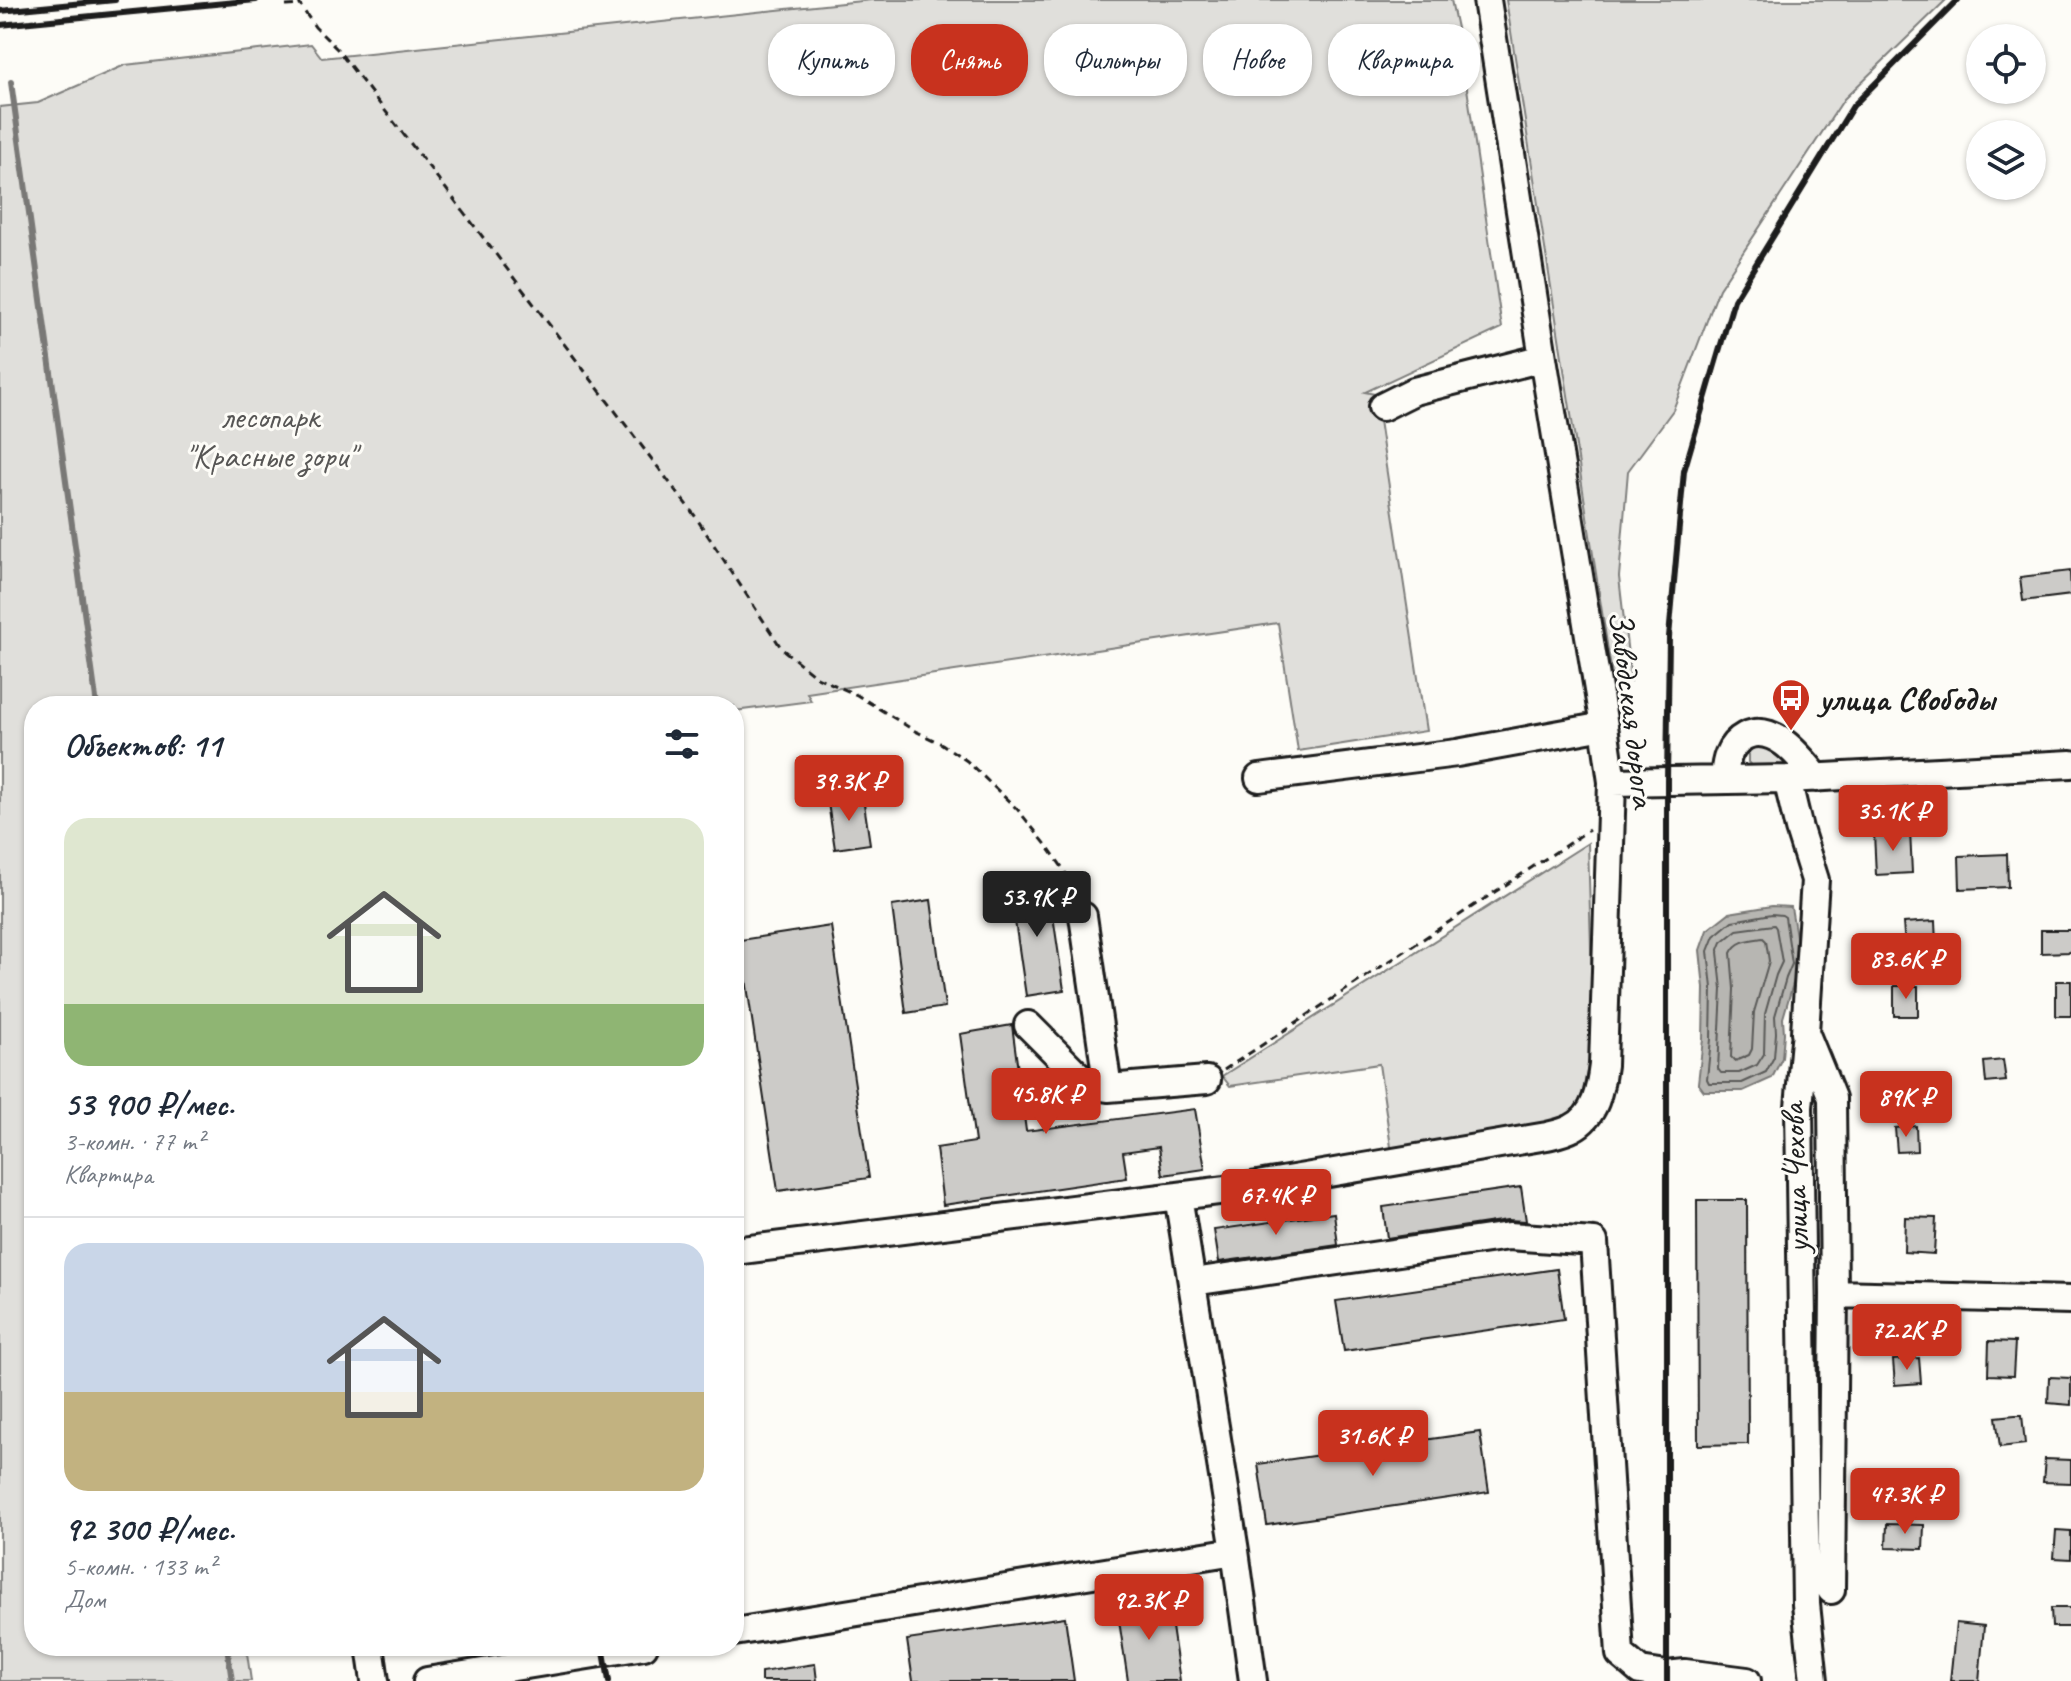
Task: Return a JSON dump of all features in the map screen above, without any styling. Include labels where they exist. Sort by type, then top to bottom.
[{"type":"street","name":"Заводская дорога","points":[[744,1250],[1234,1189],[1547,1136],[1575,1127],[1592,1111],[1601,1087],[1603,1065],[1612,782],[1487,0]]},
{"type":"street","points":[[1382,407],[1414,391],[1543,358]]},
{"type":"street","points":[[1259,778],[1457,753],[1604,726]]},
{"type":"street","points":[[1724,780],[1730,751],[1738,740],[1752,733],[1767,733],[1782,742],[1817,778]]},
{"type":"street","points":[[1612,782],[1817,778],[2071,764]]},
{"type":"street","name":"улица Чехова","points":[[1787,779],[1815,880],[1805,1032],[1832,1098],[1831,1590]]},
{"type":"street","points":[[1083,916],[1108,1088]]},
{"type":"street","points":[[1028,1025],[1088,1085],[1108,1088],[1207,1080]]},
{"type":"street","points":[[1805,1032],[1799,1107],[1806,1604],[1814,1681]]},
{"type":"street","points":[[1178,1196],[1253,1681]]},
{"type":"street","points":[[1193,1282],[1509,1236],[1594,1242],[1620,1654],[1640,1671],[1747,1681]]},
{"type":"street","points":[[1834,1294],[2071,1300]]},
{"type":"street","points":[[744,1630],[1235,1551]]},
{"type":"street","points":[[371,1656],[375,1681]]},
{"type":"street","points":[[427,1681],[582,1656]]},
{"type":"path","points":[[286,6],[300,3],[315,27],[337,49],[450,194],[695,516],[782,649],[817,677],[857,695],[967,761],[1018,810],[1048,847],[1074,888],[1083,916]]},
{"type":"path","points":[[1207,1080],[1612,815]]},
{"type":"green space","name":"лесопарк \"Красные зори\"","points":[[871,0],[1451,0],[1456,24],[1328,24],[1328,96],[1468,96],[1502,328],[1365,392],[1375,394],[1426,731],[1298,751],[1278,623],[807,693],[811,701],[744,710],[744,696],[24,696],[24,1656],[247,1656],[251,1681],[0,1681],[0,107],[38,103],[125,65],[311,44],[322,58]]},
{"type":"green space","points":[[1506,0],[1946,0],[1844,99],[1719,289],[1673,410],[1628,471],[1619,577],[1631,681],[1613,682]]},
{"type":"green space","points":[[1763,745],[1781,754],[1792,765],[1753,768],[1748,762],[1748,754],[1753,747]]},
{"type":"green space","points":[[1588,843],[1593,1019],[1583,1091],[1577,1106],[1564,1119],[1392,1154],[1379,1064],[1230,1086],[1222,1076]]},
{"type":"water","points":[[1772,906],[1791,907],[1801,965],[1783,1018],[1782,1058],[1772,1078],[1743,1091],[1704,1091],[1698,1083],[1704,988],[1700,950],[1707,930],[1729,913]]},
{"type":"building","points":[[2070,571],[2071,595],[2023,601],[2020,577]]},
{"type":"building","points":[[863,797],[870,844],[835,849],[828,803]]},
{"type":"building","points":[[1910,831],[1912,873],[1876,875],[1874,833]]},
{"type":"building","points":[[2007,854],[2008,887],[1960,889],[1959,856]]},
{"type":"building","points":[[1048,882],[1064,990],[1026,996],[1010,887]]},
{"type":"building","points":[[931,900],[945,1007],[906,1013],[892,906]]},
{"type":"building","points":[[1935,921],[1936,944],[1905,946],[1903,923]]},
{"type":"building","points":[[831,926],[869,1178],[778,1191],[744,966],[744,939]]},
{"type":"building","points":[[2041,930],[2071,930],[2071,952],[2041,953]]},
{"type":"building","points":[[2056,981],[2071,981],[2071,1016],[2056,1016]]},
{"type":"building","points":[[1894,986],[1918,986],[1918,1016],[1894,1016]]},
{"type":"building","points":[[1012,1025],[1026,1131],[1195,1109],[1205,1169],[1163,1175],[1159,1147],[1123,1152],[1127,1178],[943,1205],[936,1148],[975,1142],[960,1034]]},
{"type":"building","points":[[2003,1060],[2006,1081],[1986,1083],[1984,1062]]},
{"type":"building","points":[[1916,1126],[1917,1151],[1897,1152],[1895,1128]]},
{"type":"building","points":[[1521,1187],[1526,1221],[1507,1220],[1387,1238],[1383,1207]]},
{"type":"building","points":[[1697,1200],[1747,1200],[1748,1444],[1698,1445]]},
{"type":"building","points":[[1334,1213],[1338,1245],[1219,1262],[1214,1230]]},
{"type":"building","points":[[1905,1217],[1936,1218],[1934,1254],[1904,1252]]},
{"type":"building","points":[[1557,1269],[1564,1319],[1344,1351],[1336,1301]]},
{"type":"building","points":[[1989,1341],[2015,1342],[2013,1376],[1988,1375]]},
{"type":"building","points":[[1919,1358],[1921,1383],[1895,1385],[1893,1360]]},
{"type":"building","points":[[2049,1377],[2071,1378],[2071,1405],[2048,1403]]},
{"type":"building","points":[[2022,1415],[2025,1444],[2000,1447],[1996,1417]]},
{"type":"building","points":[[1480,1432],[1489,1492],[1267,1525],[1258,1464]]},
{"type":"building","points":[[2045,1459],[2071,1460],[2071,1483],[2043,1482]]},
{"type":"building","points":[[1887,1524],[1924,1525],[1923,1549],[1886,1548]]},
{"type":"building","points":[[2056,1530],[2071,1531],[2071,1559],[2054,1558]]},
{"type":"building","points":[[1168,1600],[1180,1681],[1128,1681],[1117,1607]]},
{"type":"building","points":[[2051,1608],[2071,1608],[2071,1627],[2052,1627]]},
{"type":"building","points":[[1065,1617],[1074,1681],[913,1681],[907,1640]]},
{"type":"building","points":[[1956,1623],[1984,1626],[1979,1681],[1950,1681]]},
{"type":"building","points":[[815,1664],[817,1681],[761,1681],[761,1672]]},
{"type":"waterway","points":[[11,82],[96,696]]},
{"type":"waterway","points":[[228,1656],[232,1681]]},
{"type":"railway","points":[[0,11],[115,0]]},
{"type":"railway","points":[[0,25],[256,0]]},
{"type":"railway","points":[[1667,1681],[1669,637],[1684,471],[1734,300],[1853,106],[1958,0]]},
{"type":"railway","points":[[605,1656],[609,1681]]},
{"type":"place","name":"улица Свободы","points":[[1791,732]]}]
